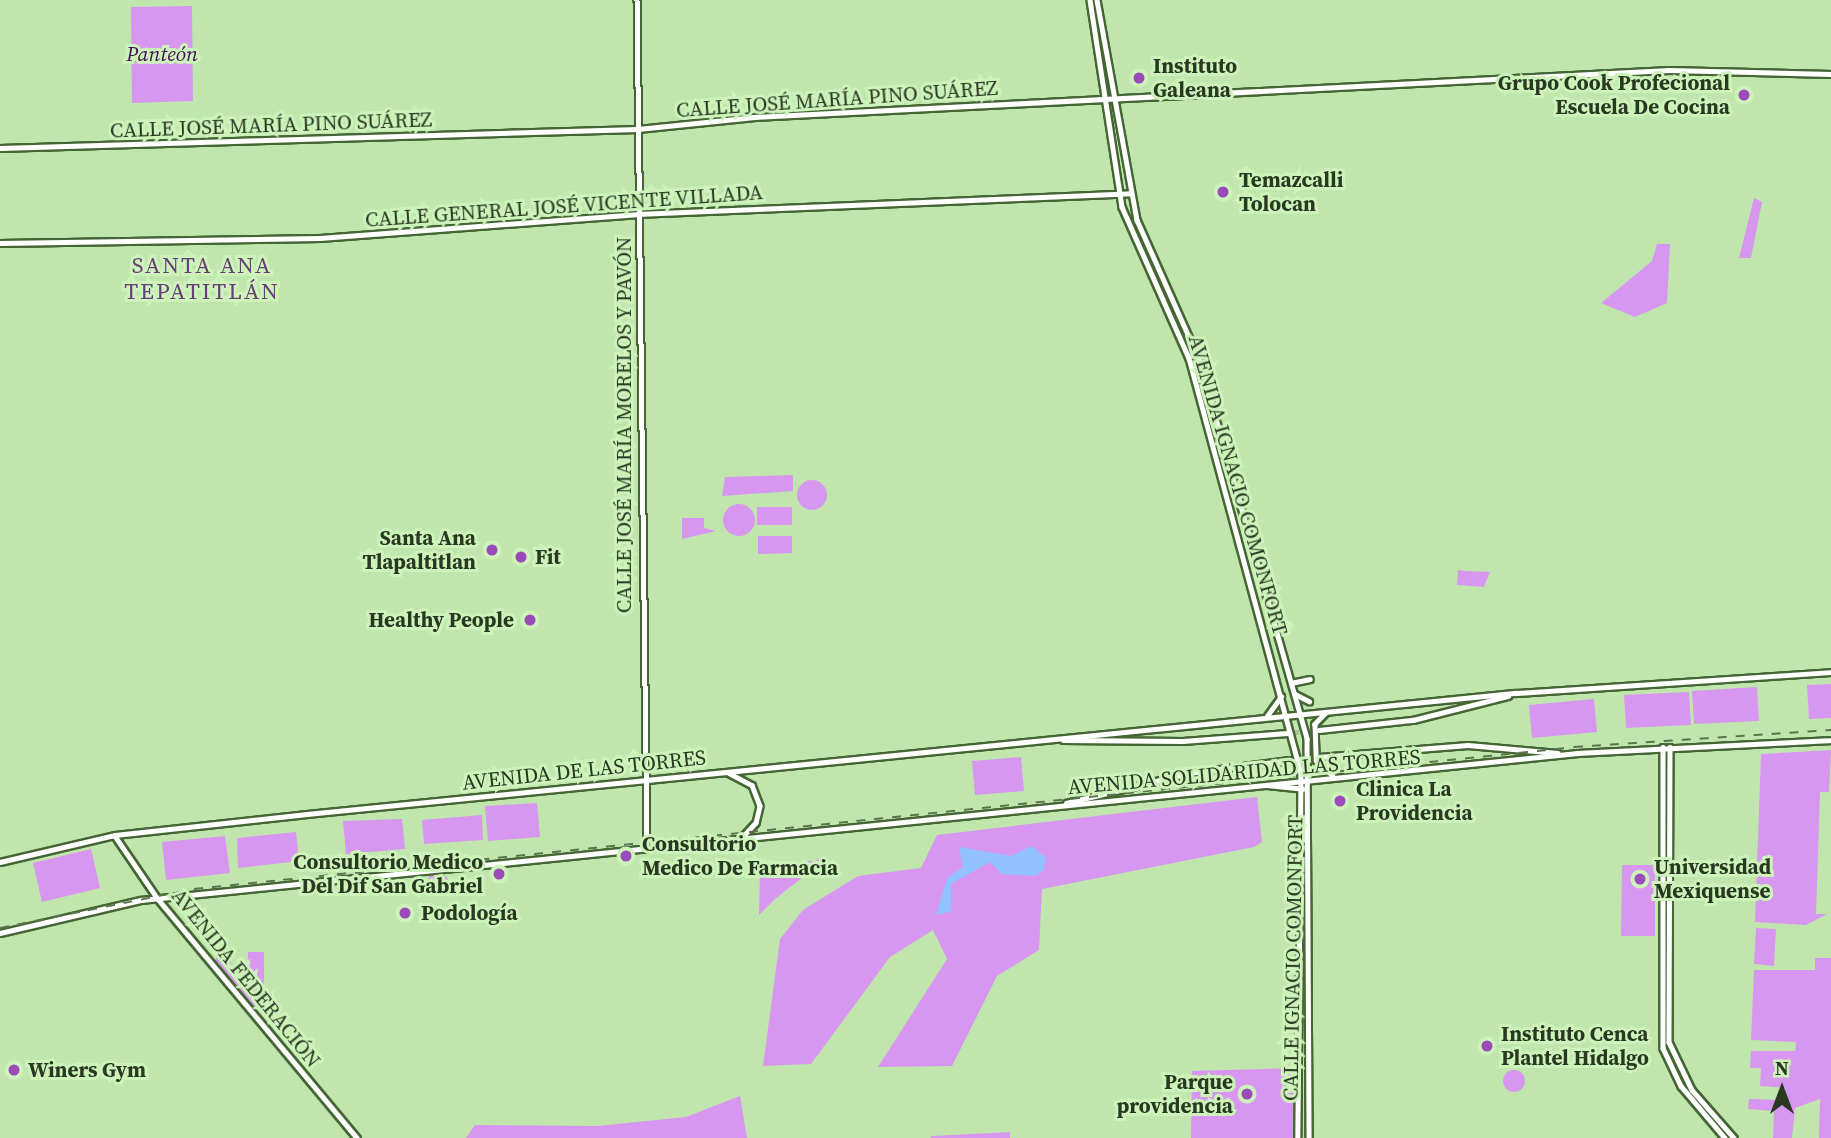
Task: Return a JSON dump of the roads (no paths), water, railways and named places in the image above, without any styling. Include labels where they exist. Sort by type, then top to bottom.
[{"type":"main road","name":"CALLE JOSÉ MARÍA MORELOS Y PAVÓN","points":[[637,0],[642,780],[647,849]]},
{"type":"main road","name":"AVENIDA IGNACIO COMONFORT","points":[[1090,0],[1120,194],[1132,241],[1189,358],[1288,716],[1302,779]]},
{"type":"main road","name":"AVENIDA IGNACIO COMONFORT","points":[[1099,1],[1130,193],[1141,232],[1199,359],[1300,715],[1311,778]]},
{"type":"main road","name":"CALLE JOSÉ MARÍA PINO SUÁREZ","points":[[0,148],[638,129],[1116,99],[1672,70],[1831,74]]},
{"type":"main road","name":"CALLE GENERAL JOSÉ VICENTE VILLADA","points":[[0,243],[320,238],[639,214],[1130,193]]},
{"type":"main road","name":"AVENIDA SOLIDARIDAD LAS TORRES","points":[[1056,739],[1516,693],[1831,672]]},
{"type":"main road","points":[[1291,683],[1310,680]]},
{"type":"main road","points":[[1264,718],[1279,708],[1281,692]]},
{"type":"main road","points":[[1294,693],[1309,701]]},
{"type":"main road","name":"AVENIDA SOLIDARIDAD LAS TORRES","points":[[1319,730],[1413,720],[1516,693]]},
{"type":"main road","points":[[1327,713],[1315,724],[1316,760],[1335,776]]},
{"type":"main road","name":"AVENIDA SOLIDARIDAD LAS TORRES","points":[[1056,739],[1183,741],[1287,733]]},
{"type":"main road","name":"AVENIDA DE LAS TORRES","points":[[0,862],[115,835],[1056,739]]},
{"type":"main road","name":"AVENIDA SOLIDARIDAD LAS TORRES","points":[[1059,806],[1311,778],[1577,753],[1831,740]]},
{"type":"main road","name":"AVENIDA SOLIDARIDAD LAS TORRES","points":[[1319,757],[1468,745],[1577,753]]},
{"type":"main road","points":[[1663,747],[1666,772],[1671,1051],[1692,1090],[1734,1138]]},
{"type":"main road","points":[[1670,747],[1666,772],[1661,945],[1666,1060],[1725,1138]]},
{"type":"main road","name":"AVENIDA SOLIDARIDAD LAS TORRES","points":[[1059,806],[1189,773],[1289,760]]},
{"type":"main road","points":[[720,772],[746,780],[757,794],[756,823],[740,840]]},
{"type":"main road","points":[[1311,793],[1324,777]]},
{"type":"main road","name":"CALLE IGNACIO COMONFORT","points":[[1309,1138],[1311,778]]},
{"type":"main road","name":"CALLE IGNACIO COMONFORT","points":[[1298,1138],[1302,779]]},
{"type":"main road","points":[[1256,785],[1303,790]]},
{"type":"main road","points":[[0,933],[141,900],[1059,806]]},
{"type":"main road","name":"AVENIDA FEDERACIÓN","points":[[115,835],[158,899],[357,1138]]},
{"type":"main road","points":[[1661,945],[1669,945]]},
{"type":"water","points":[[1032,846],[1046,858],[1044,870],[1035,876],[1002,874],[990,862],[951,884],[951,911],[936,915],[947,878],[963,867],[959,847],[1011,856]]},
{"type":"tunnel","points":[[1288,733],[1318,730]]},
{"type":"tunnel","points":[[1289,760],[1319,757]]},
{"type":"railway","points":[[0,928],[194,889],[1574,747],[1831,730]]},
{"type":"place","name":"Instituto Galeana","points":[[1139,78]]},
{"type":"place","name":"Grupo Cook Profecional Escuela De Cocina","points":[[1744,95]]},
{"type":"place","name":"Temazcalli Tolocan","points":[[1223,192]]},
{"type":"place","name":"Santa Ana Tlapaltitlan","points":[[492,550]]},
{"type":"place","name":"Fit","points":[[521,557]]},
{"type":"place","name":"Healthy People","points":[[530,620]]},
{"type":"place","name":"Clinica La Providencia","points":[[1340,801]]},
{"type":"place","name":"Consultorio Medico De Farmacia","points":[[626,856]]},
{"type":"place","name":"Consultorio Medico Del Dif San Gabriel","points":[[499,874]]},
{"type":"place","name":"Universidad Mexiquense","points":[[1640,879]]},
{"type":"place","name":"Podología","points":[[405,913]]},
{"type":"place","name":"Instituto Cenca Plantel Hidalgo","points":[[1487,1046]]},
{"type":"place","name":"Winers Gym","points":[[14,1070]]},
{"type":"place","name":"Parque providencia","points":[[1247,1094]]},
{"type":"district","name":"SANTA ANA TEPATITLÁN","points":[[202,278]]},
{"type":"park label","name":"Panteón","points":[[162,54]]}]
